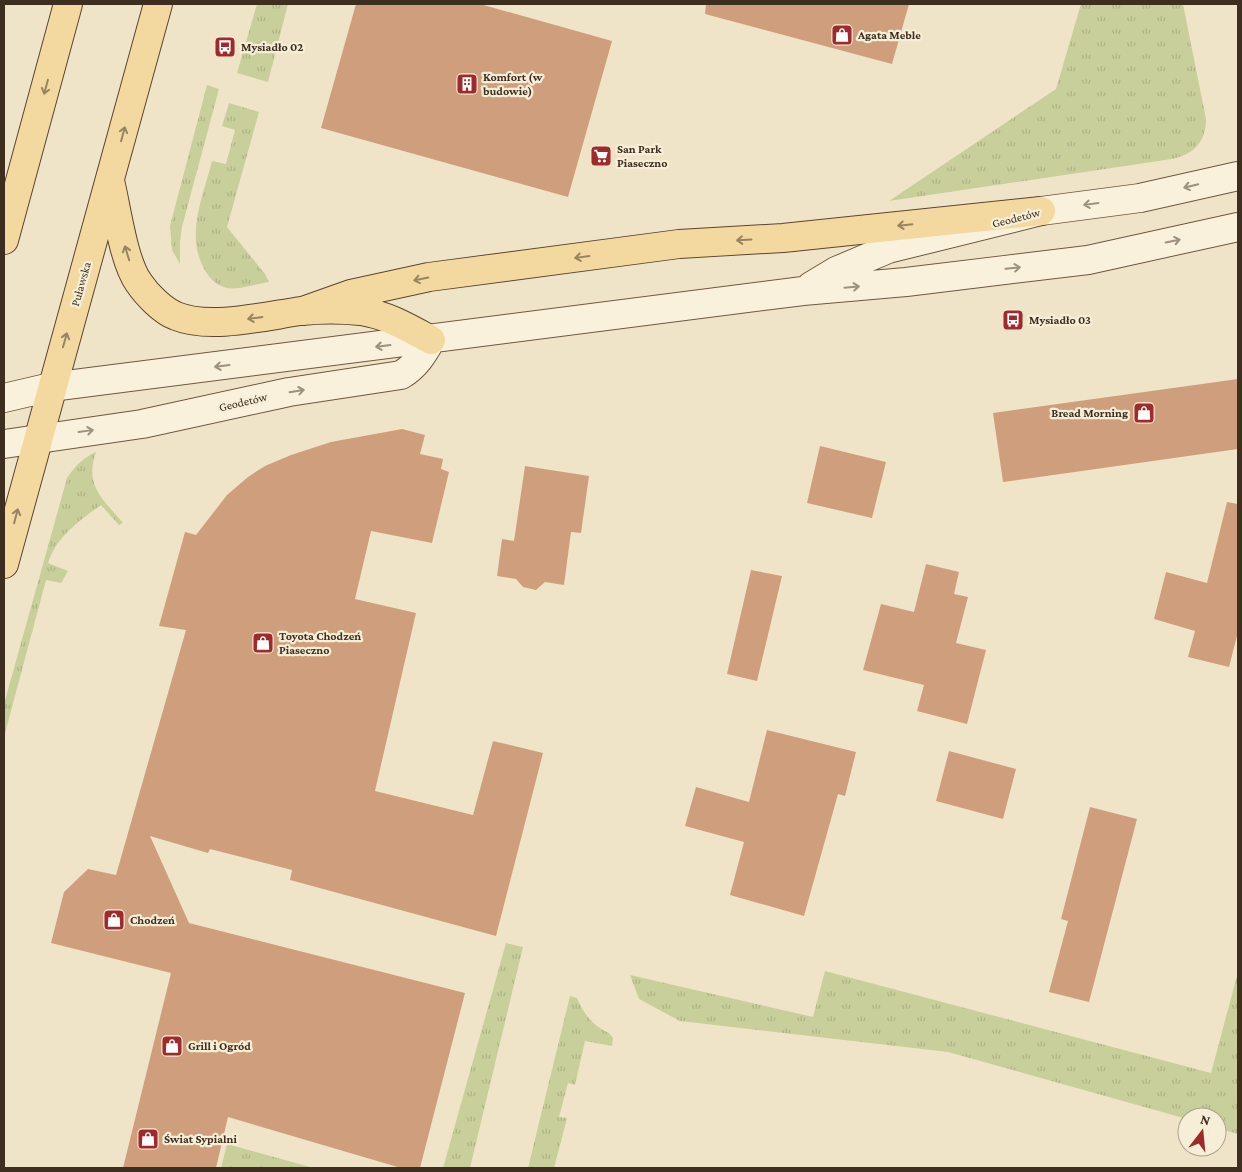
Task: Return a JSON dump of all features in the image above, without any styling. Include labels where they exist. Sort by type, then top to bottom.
[{"type":"main road","points":[[4,240],[68,4]]},
{"type":"main road","name":"Puławska","points":[[4,564],[51,387],[158,4]]},
{"type":"main road","points":[[110,181],[127,254],[138,282],[158,304],[176,316],[204,321],[234,321],[303,311],[343,310],[381,314],[431,340]]},
{"type":"main road","points":[[303,311],[351,294],[439,276],[679,244],[783,238],[1041,211]]},
{"type":"street","name":"Geodetów","points":[[803,291],[836,271],[888,250],[1041,211],[1140,198],[1238,176]]},
{"type":"street","name":"Geodetów","points":[[4,398],[51,387],[803,291],[906,282],[1088,260],[1238,227]]},
{"type":"street","name":"Geodetów","points":[[4,444],[150,422],[289,392],[402,375],[422,357],[431,340]]},
{"type":"green space","points":[[257,4],[288,4],[268,82],[237,73]]},
{"type":"green space","points":[[1081,4],[1183,4],[1206,119],[1204,134],[1197,146],[1187,154],[1172,159],[889,201],[1056,89]]},
{"type":"green space","points":[[207,85],[219,89],[182,227],[180,264],[172,250],[170,226]]},
{"type":"green space","points":[[229,103],[259,112],[227,227],[265,274],[269,282],[242,288],[227,288],[212,280],[200,259],[196,245],[197,217],[212,161],[226,164],[235,130],[222,126]]},
{"type":"green space","points":[[96,452],[92,474],[94,483],[103,499],[123,523],[119,525],[101,505],[70,530],[52,553],[48,563],[68,571],[61,583],[46,580],[4,737],[4,704],[67,478],[80,463]]},
{"type":"green space","points":[[506,943],[523,947],[470,1168],[443,1168]]},
{"type":"green space","points":[[825,971],[1211,1073],[1238,972],[1238,1134],[1227,1131],[1227,1107],[1177,1107],[1177,1116],[948,1052],[680,1021],[639,999],[630,975],[813,1017]]},
{"type":"green space","points":[[570,996],[577,998],[589,1019],[612,1036],[612,1046],[585,1041],[575,1085],[568,1083],[559,1117],[567,1118],[554,1168],[528,1168]]},
{"type":"green space","points":[[227,1144],[314,1168],[221,1168]]},
{"type":"building","name":"Komfort (w budowie)","points":[[356,4],[480,4],[612,41],[568,197],[321,128]]},
{"type":"building","name":"Agata Meble","points":[[706,4],[909,4],[892,64],[705,14]]},
{"type":"building","points":[[1238,379],[1238,449],[1003,482],[993,413]]},
{"type":"building","points":[[402,429],[425,435],[420,454],[443,459],[441,469],[449,472],[432,543],[371,531],[355,599],[416,613],[375,791],[473,815],[493,741],[543,753],[496,936],[290,880],[292,870],[210,849],[208,853],[150,836],[189,923],[465,993],[420,1168],[401,1168],[228,1117],[216,1168],[123,1168],[171,973],[51,943],[64,892],[88,869],[116,875],[186,630],[159,626],[185,532],[196,535],[227,495],[248,477],[265,466],[331,442]]},
{"type":"building","points":[[820,446],[886,462],[872,518],[807,503]]},
{"type":"building","points":[[525,466],[589,476],[581,533],[571,532],[564,585],[545,582],[536,590],[523,587],[516,579],[497,576],[502,539],[514,541]]},
{"type":"building","points":[[1227,502],[1238,504],[1238,632],[1229,667],[1188,657],[1195,631],[1154,619],[1166,572],[1207,583]]},
{"type":"building","points":[[926,564],[959,572],[954,594],[968,597],[956,643],[986,650],[967,724],[917,711],[924,685],[863,670],[881,604],[914,612]]},
{"type":"building","points":[[751,570],[782,576],[757,681],[727,674]]},
{"type":"building","points":[[767,730],[856,752],[845,796],[838,794],[804,916],[730,895],[744,842],[685,826],[696,787],[749,802]]},
{"type":"building","points":[[949,751],[1016,769],[1003,819],[936,801]]},
{"type":"building","points":[[1090,807],[1137,819],[1089,1002],[1049,992],[1068,921],[1061,919]]},
{"type":"place","name":"Agata Meble","points":[[842,35]]},
{"type":"place","name":"Mysiadło 02","points":[[225,47]]},
{"type":"place","name":"Komfort (w budowie)","points":[[467,84]]},
{"type":"place","name":"San Park Piaseczno","points":[[601,156]]},
{"type":"place","name":"Mysiadło 03","points":[[1013,320]]},
{"type":"place","name":"Bread Morning","points":[[1144,413]]},
{"type":"place","name":"Toyota Chodzeń Piaseczno","points":[[263,643]]},
{"type":"place","name":"Chodzeń","points":[[114,920]]},
{"type":"place","name":"Grill i Ogród","points":[[172,1046]]},
{"type":"place","name":"Świat Sypialni","points":[[148,1139]]}]
